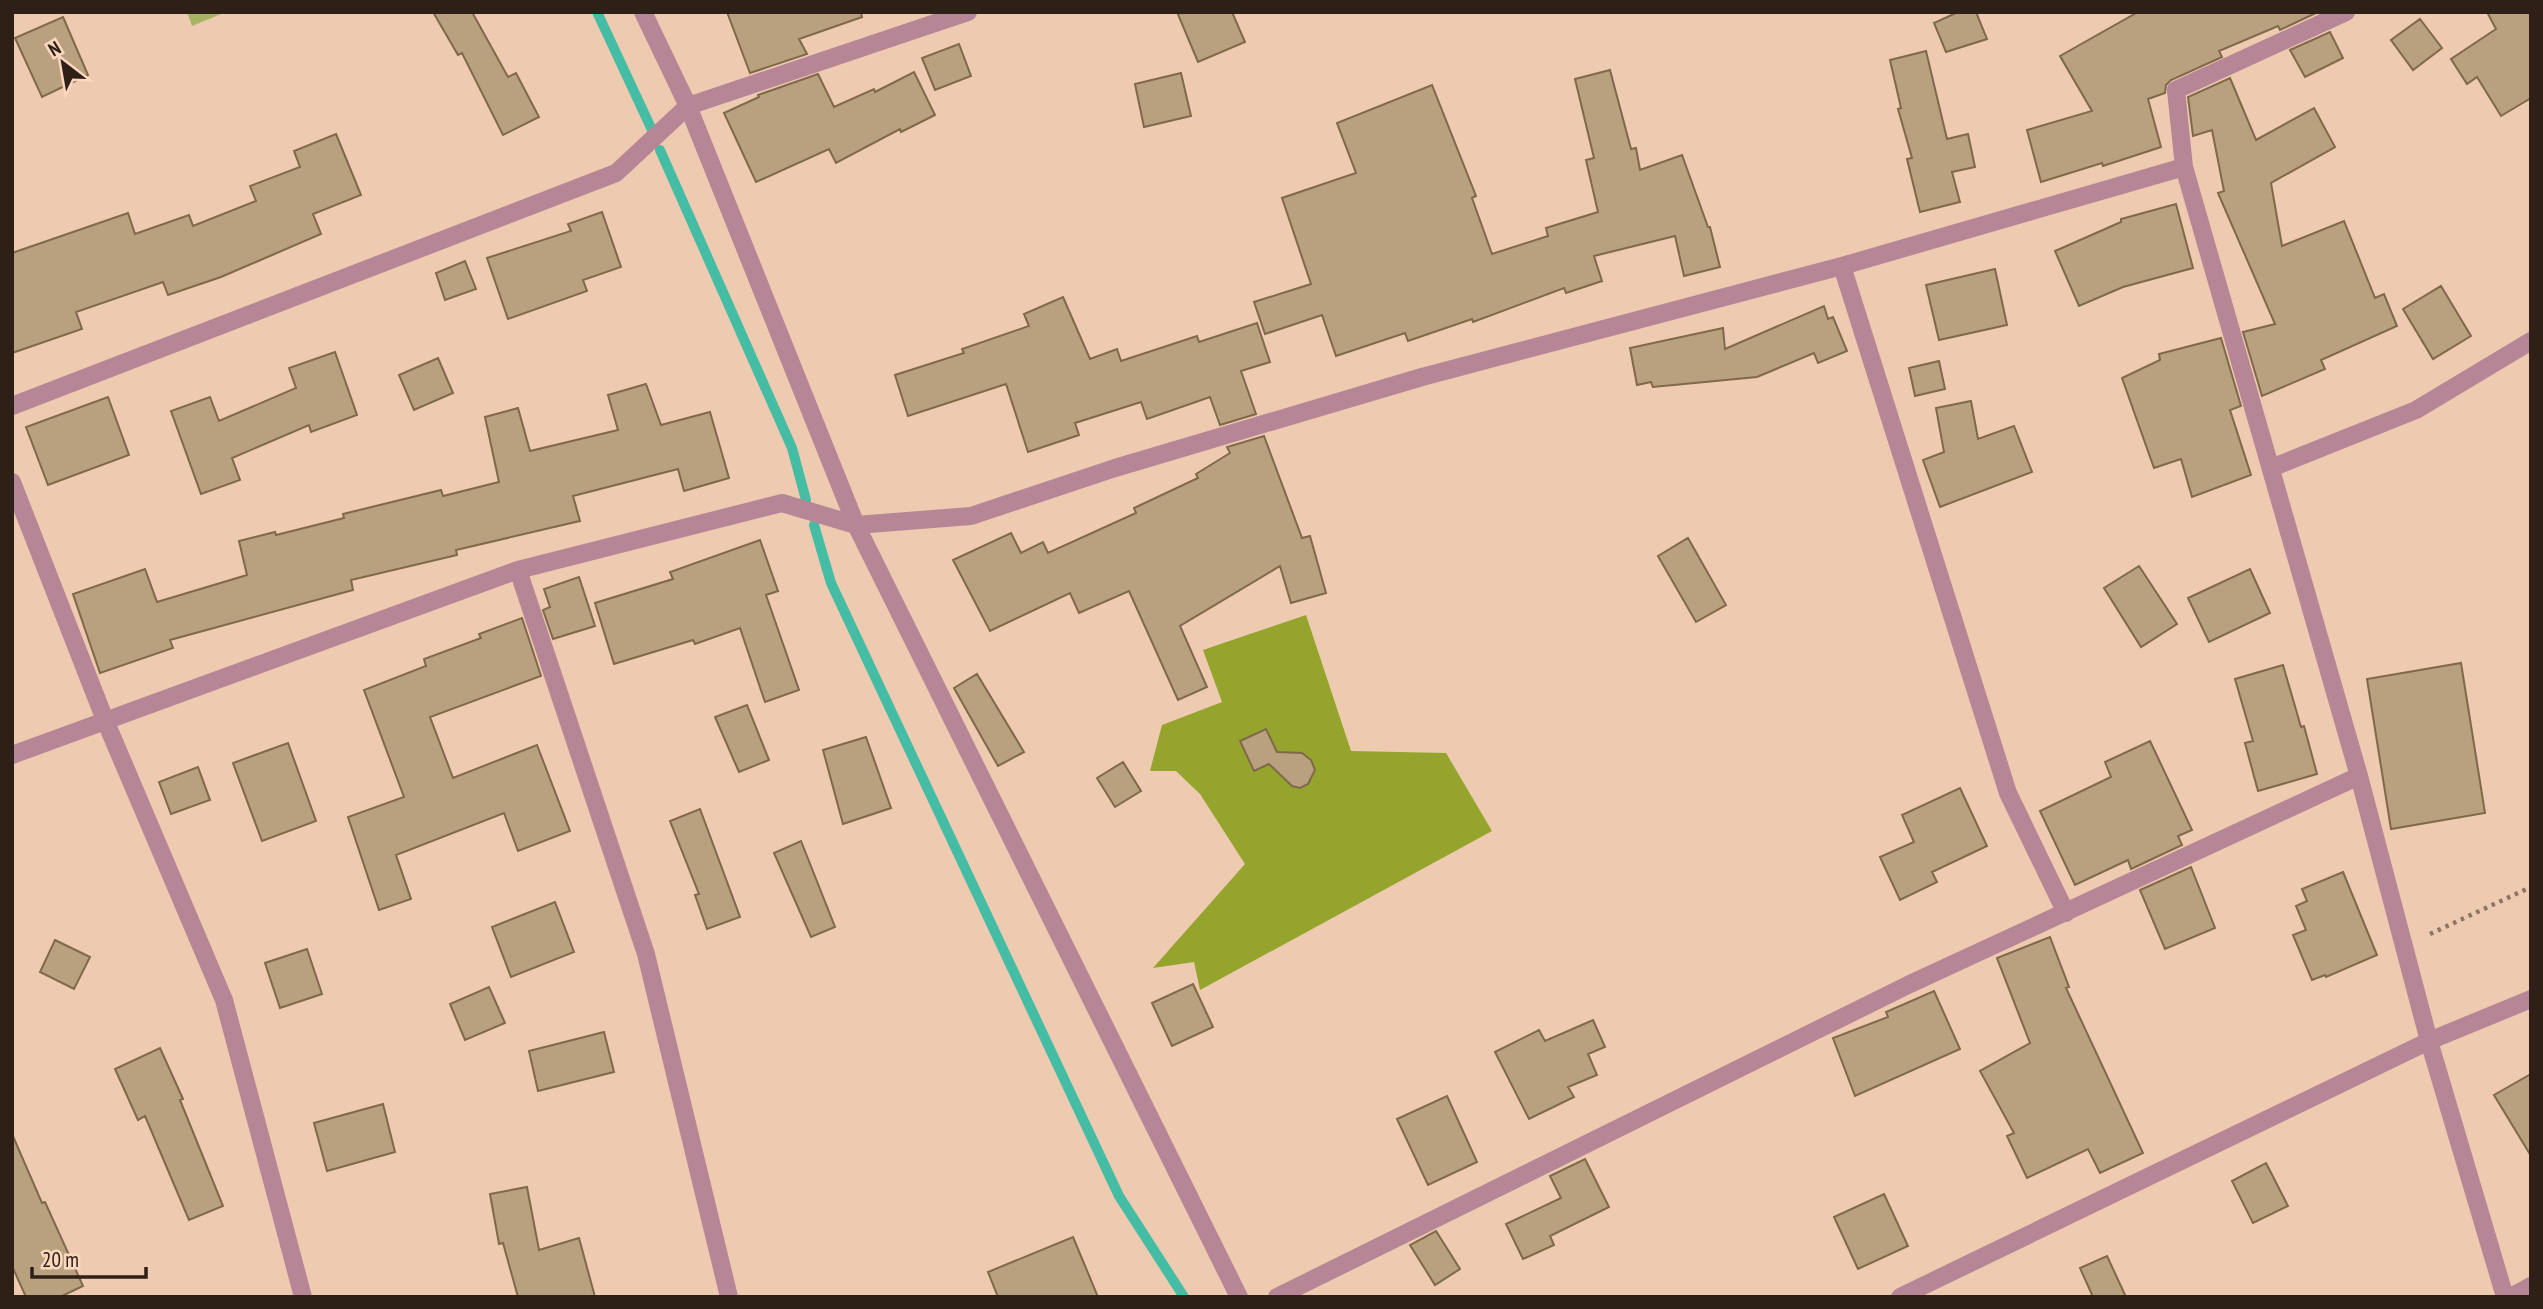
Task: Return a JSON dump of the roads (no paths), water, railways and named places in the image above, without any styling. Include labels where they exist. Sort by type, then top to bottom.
[{"type":"street","points":[[643,12],[688,106],[856,525],[1239,1297]]},
{"type":"street","points":[[12,406],[616,173],[688,106],[968,12]]},
{"type":"street","points":[[2346,12],[2176,90],[2184,167],[2359,776],[2429,1041],[2505,1297]]},
{"type":"street","points":[[12,755],[518,570],[782,503],[856,525],[971,516],[1115,468],[1422,377],[1842,266],[2184,167]]},
{"type":"street","points":[[1842,266],[2008,793],[2066,913]]},
{"type":"street","points":[[2271,468],[2416,410],[2531,341]]},
{"type":"street","points":[[12,482],[105,720],[224,1000],[303,1297]]},
{"type":"street","points":[[518,570],[646,954],[729,1297]]},
{"type":"street","points":[[1277,1297],[1910,984],[2359,776]]},
{"type":"street","points":[[1900,1297],[2429,1041],[2531,999]]},
{"type":"street","points":[[2511,1297],[2531,1286]]},
{"type":"waterway","points":[[597,12],[652,130]]},
{"type":"waterway","points":[[660,150],[792,448],[806,500]]},
{"type":"waterway","points":[[814,525],[831,583],[1119,1196],[1184,1297]]}]
